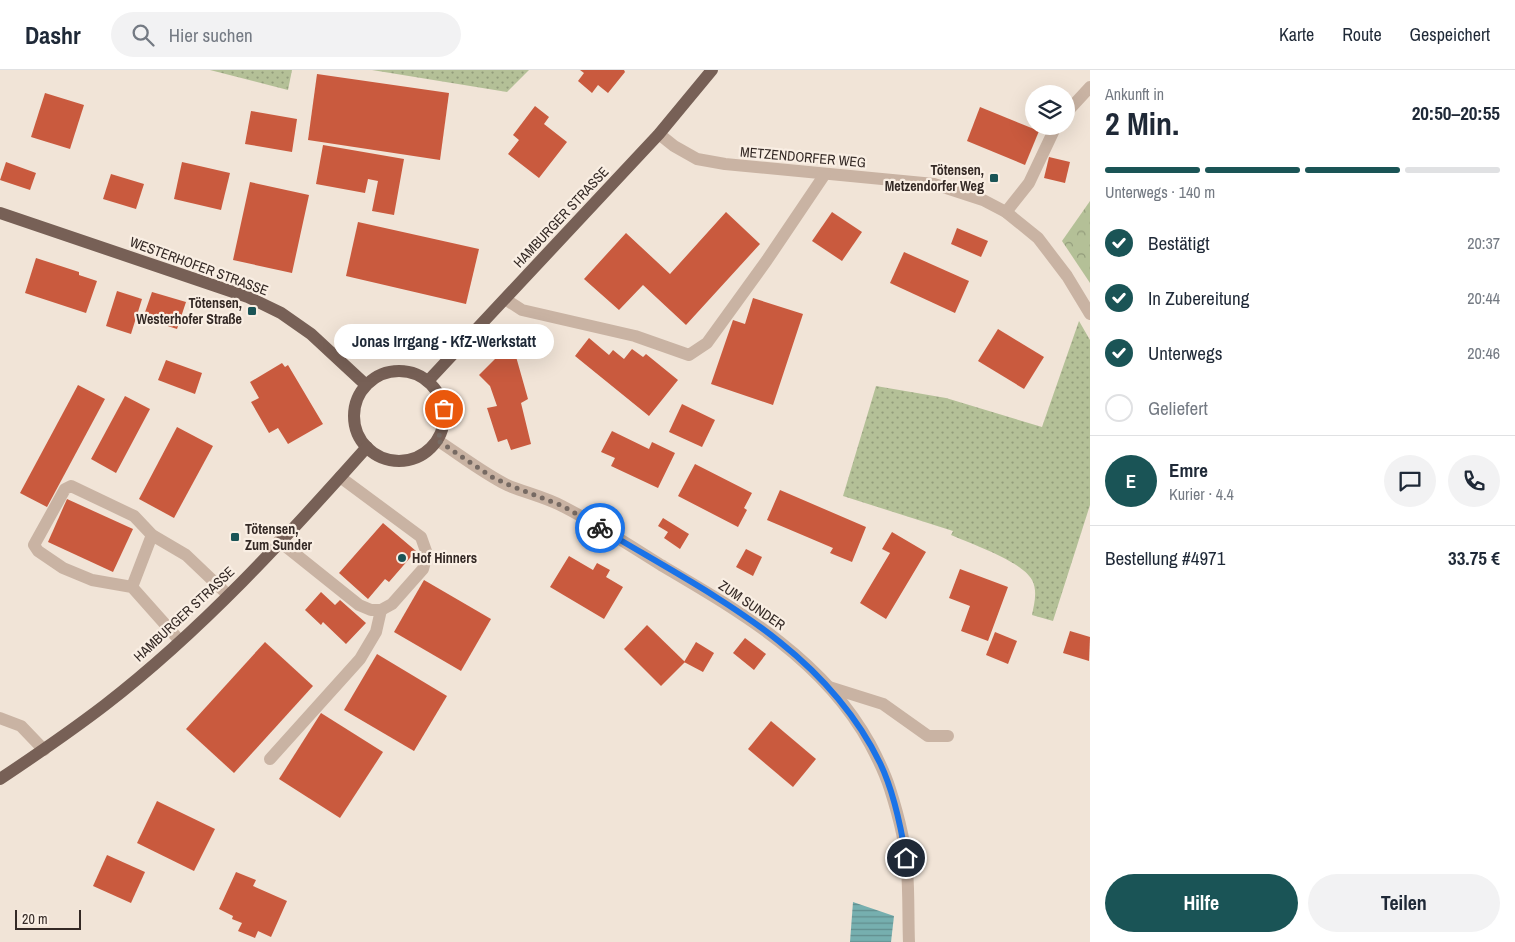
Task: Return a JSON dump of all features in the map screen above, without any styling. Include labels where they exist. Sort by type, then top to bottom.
[{"type":"main road","name":"HAMBURGER STRASSE","points":[[428,382],[659,134],[712,70]]},
{"type":"main road","name":"WESTERHOFER STRASSE","points":[[0,213],[248,297],[281,313],[311,334],[366,385]]},
{"type":"main road","points":[[401,371],[411,373],[428,382],[441,399],[444,409],[442,430],[437,440],[417,458],[404,461],[390,460],[378,456],[367,447],[359,436],[355,424],[355,410],[359,397],[366,385],[382,375],[401,371]]},
{"type":"main road","name":"HAMBURGER STRASSE","points":[[0,779],[44,750],[106,704],[180,641],[228,595],[367,447]]},
{"type":"street","points":[[1075,103],[1090,87]]},
{"type":"street","name":"METZENDORFER WEG","points":[[659,134],[674,146],[697,159],[725,164],[934,184],[983,200],[1006,212],[1038,238],[1067,276],[1090,314]]},
{"type":"street","points":[[1006,212],[1029,183],[1052,135]]},
{"type":"street","points":[[505,299],[522,310],[635,336],[689,355],[707,343],[825,174]]},
{"type":"street","name":"ZUM SUNDER","points":[[437,440],[492,477],[563,506],[728,605],[779,640],[806,662],[850,712],[881,764],[890,789],[904,848],[907,869],[909,942]]},
{"type":"street","points":[[279,541],[359,605],[371,610],[381,610],[392,604],[423,569],[427,554],[421,537],[340,477]]},
{"type":"street","points":[[180,641],[132,587],[92,580],[63,568],[38,551],[34,545],[65,489],[71,486],[134,516],[152,535],[186,555],[228,595]]},
{"type":"street","points":[[132,587],[152,535]]},
{"type":"street","points":[[270,759],[360,659],[376,632],[381,610]]},
{"type":"street","points":[[829,687],[883,704],[928,736],[948,736]]},
{"type":"street","points":[[0,718],[21,726],[44,750]]},
{"type":"green space","points":[[210,70],[292,70],[288,90]]},
{"type":"green space","points":[[372,70],[529,70],[507,92]]},
{"type":"green space","points":[[1090,201],[1090,283],[1062,241]]},
{"type":"green space","points":[[1079,321],[1090,340],[1090,505],[1053,621],[1032,615],[1035,593],[1034,584],[1018,566],[983,548],[951,535],[953,531],[843,496],[876,386],[946,398],[1042,427]]},
{"type":"water","points":[[853,902],[894,916],[891,942],[850,942]]},
{"type":"building","points":[[580,70],[624,70],[625,72],[608,93],[598,85],[592,93],[578,81],[584,73]]},
{"type":"building","points":[[317,74],[449,93],[440,160],[308,140]]},
{"type":"building","points":[[45,93],[84,105],[70,149],[31,137]]},
{"type":"building","points":[[535,106],[549,117],[544,124],[567,142],[539,178],[508,154],[519,140],[513,135]]},
{"type":"building","points":[[980,107],[1025,125],[1025,135],[1037,135],[1025,165],[967,141]]},
{"type":"building","points":[[251,111],[297,119],[292,152],[245,144]]},
{"type":"building","points":[[323,145],[404,159],[394,215],[372,211],[378,181],[368,179],[365,193],[316,184]]},
{"type":"building","points":[[1049,157],[1070,162],[1065,183],[1044,178]]},
{"type":"building","points":[[6,162],[36,173],[30,190],[0,180]]},
{"type":"building","points":[[182,162],[230,173],[221,210],[174,199]]},
{"type":"building","points":[[111,174],[144,184],[136,209],[103,199]]},
{"type":"building","points":[[250,182],[309,195],[292,273],[233,260]]},
{"type":"building","points":[[726,212],[760,244],[686,325],[643,285],[619,310],[584,279],[626,233],[670,274]]},
{"type":"building","points":[[832,212],[862,232],[842,261],[812,241]]},
{"type":"building","points":[[358,222],[479,249],[466,304],[346,276]]},
{"type":"building","points":[[957,228],[988,241],[981,257],[951,244]]},
{"type":"building","points":[[904,252],[969,281],[955,313],[890,283]]},
{"type":"building","points":[[36,258],[79,272],[79,275],[97,281],[86,313],[25,293]]},
{"type":"building","points":[[117,291],[142,299],[131,334],[106,326]]},
{"type":"building","points":[[152,292],[186,302],[177,329],[143,318]]},
{"type":"building","points":[[753,298],[803,314],[773,405],[711,384],[733,320],[745,324]]},
{"type":"building","points":[[998,329],[1044,357],[1024,389],[978,361]]},
{"type":"building","points":[[589,338],[609,355],[613,350],[624,359],[632,349],[643,357],[646,354],[678,380],[649,416],[575,356]]},
{"type":"building","points":[[504,350],[515,353],[528,399],[521,403],[531,444],[511,450],[507,439],[498,442],[487,408],[497,406],[490,386],[479,375]]},
{"type":"building","points":[[166,360],[202,373],[195,394],[158,380]]},
{"type":"building","points":[[282,363],[285,367],[288,365],[323,424],[288,444],[278,428],[269,433],[251,402],[259,398],[250,382]]},
{"type":"building","points":[[78,385],[105,399],[47,507],[20,493]]},
{"type":"building","points":[[125,396],[150,409],[116,473],[91,459]]},
{"type":"building","points":[[682,404],[715,420],[702,447],[669,432]]},
{"type":"building","points":[[177,427],[213,446],[174,518],[139,499]]},
{"type":"building","points":[[612,431],[649,449],[652,442],[675,453],[658,488],[611,466],[615,458],[601,452]]},
{"type":"building","points":[[695,464],[752,493],[744,508],[747,510],[738,527],[678,496]]},
{"type":"building","points":[[780,490],[866,527],[852,562],[830,553],[833,548],[767,520]]},
{"type":"building","points":[[67,499],[133,529],[113,572],[48,542]]},
{"type":"building","points":[[663,518],[689,534],[680,549],[664,538],[668,532],[658,526]]},
{"type":"building","points":[[383,523],[416,551],[389,582],[385,579],[368,599],[339,573]]},
{"type":"building","points":[[892,532],[926,552],[886,619],[860,603],[890,553],[882,549]]},
{"type":"building","points":[[746,549],[762,557],[753,576],[736,567]]},
{"type":"building","points":[[569,556],[593,570],[597,563],[610,570],[606,577],[623,587],[604,619],[550,587]]},
{"type":"building","points":[[960,569],[1008,587],[988,641],[961,631],[970,606],[949,598]]},
{"type":"building","points":[[424,580],[491,619],[461,671],[394,632]]},
{"type":"building","points":[[321,592],[335,605],[340,600],[366,623],[346,644],[323,622],[321,625],[305,610]]},
{"type":"building","points":[[647,625],[685,662],[661,686],[624,649]]},
{"type":"building","points":[[1070,631],[1090,637],[1089,661],[1063,653]]},
{"type":"building","points":[[995,632],[1017,641],[1008,664],[986,655]]},
{"type":"building","points":[[745,638],[766,654],[754,670],[733,653]]},
{"type":"building","points":[[265,642],[313,686],[234,773],[186,729]]},
{"type":"building","points":[[696,642],[714,653],[703,672],[684,662]]},
{"type":"building","points":[[377,654],[447,696],[414,751],[344,710]]},
{"type":"building","points":[[321,713],[383,752],[340,818],[279,779]]},
{"type":"building","points":[[771,721],[816,759],[793,787],[748,749]]},
{"type":"building","points":[[157,801],[215,829],[194,871],[137,843]]},
{"type":"building","points":[[107,855],[145,872],[131,903],[93,886]]},
{"type":"building","points":[[236,872],[256,880],[253,886],[287,901],[271,937],[258,931],[255,938],[238,931],[242,923],[232,919],[233,916],[219,909]]},
{"type":"way so far","points":[[444,409],[442,430],[437,440],[492,477],[563,506],[600,528]]},
{"type":"place","name":"Tötensen, Metzendorfer Weg","points":[[994,178]]},
{"type":"place","name":"Tötensen, Westerhofer Straße","points":[[252,311]]},
{"type":"place","name":"Jonas Irrgang - KfZ-Werkstatt","points":[[444,409]]},
{"type":"place","name":"Tötensen, Zum Sunder","points":[[235,537]]},
{"type":"place","name":"Hof Hinners","points":[[402,558]]},
{"type":"route","points":[[600,528],[728,605],[779,640],[806,662],[850,712],[881,764],[890,789],[906,858]]}]
